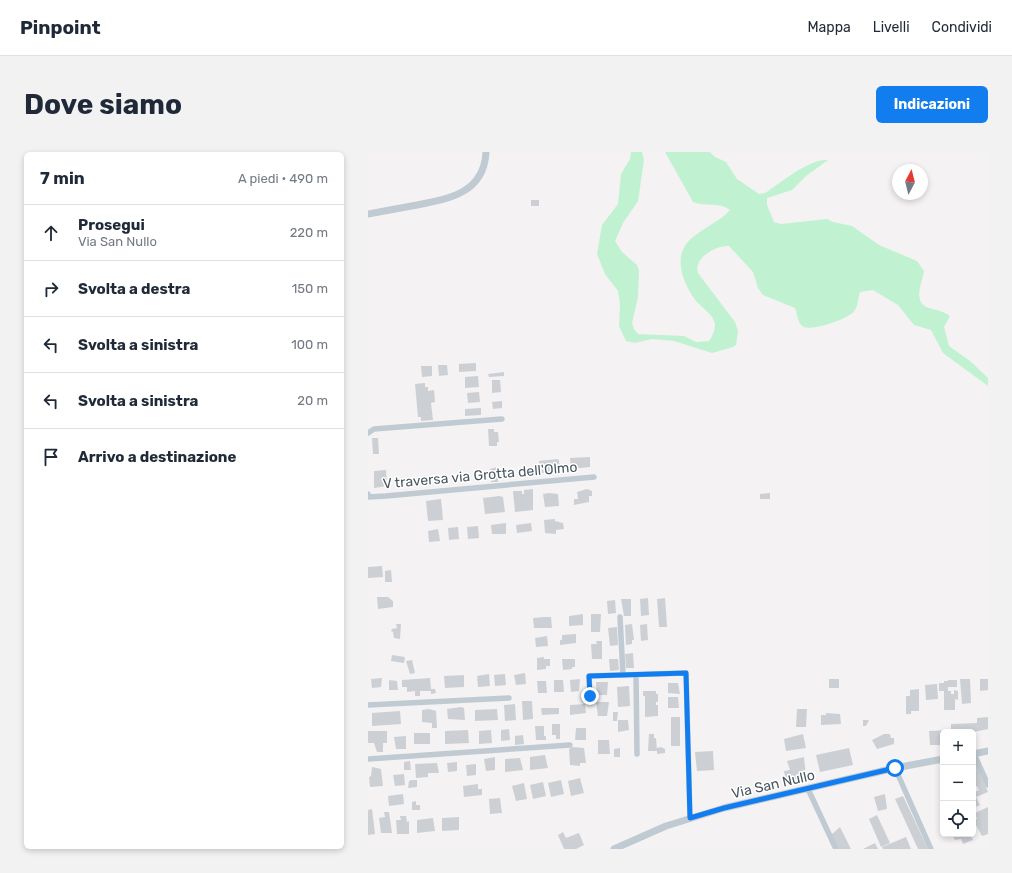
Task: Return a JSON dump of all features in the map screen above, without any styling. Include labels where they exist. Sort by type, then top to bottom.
[{"type":"street","points":[[368,214],[440,200],[460,194],[467,190],[479,177],[486,160],[486,152]]},
{"type":"street","points":[[368,433],[374,429],[502,419]]},
{"type":"street","name":"V traversa via Grotta dell'Olmo","points":[[368,496],[505,486],[594,477]]},
{"type":"street","points":[[620,618],[623,675]]},
{"type":"street","points":[[590,696],[589,676],[686,673],[690,818]]},
{"type":"street","points":[[636,675],[637,754]]},
{"type":"street","points":[[368,704],[510,698]]},
{"type":"street","points":[[368,759],[570,745]]},
{"type":"street","points":[[976,753],[988,751]]},
{"type":"street","name":"Via San Nullo","points":[[614,849],[690,818],[895,768],[940,760]]},
{"type":"street","points":[[976,760],[988,785]]},
{"type":"street","points":[[895,768],[931,849]]},
{"type":"street","points":[[808,789],[836,849]]},
{"type":"green space","points":[[631,152],[642,152],[644,160],[638,201],[623,223],[615,241],[622,252],[637,265],[639,271],[638,297],[632,323],[638,334],[684,336],[696,342],[709,341],[715,326],[712,317],[696,301],[683,278],[681,258],[682,252],[691,239],[730,210],[718,205],[693,202],[665,152],[710,152],[715,157],[726,162],[737,179],[759,194],[765,193],[804,167],[821,160],[828,160],[806,176],[792,190],[767,198],[767,205],[774,222],[781,224],[827,219],[833,222],[852,226],[879,245],[917,261],[924,271],[919,292],[921,302],[929,308],[950,316],[944,327],[949,346],[970,361],[988,378],[988,386],[943,353],[931,330],[914,325],[898,305],[873,290],[860,292],[855,310],[846,317],[822,326],[808,328],[802,326],[795,308],[763,295],[758,288],[753,272],[729,246],[712,250],[702,258],[697,267],[698,273],[735,322],[738,331],[736,345],[712,353],[674,341],[652,339],[635,343],[626,341],[619,326],[620,304],[618,291],[605,274],[597,254],[602,225],[618,204],[621,174],[630,159]]},
{"type":"building","points":[[531,200],[539,200],[539,206],[531,206]]},
{"type":"building","points":[[476,363],[476,371],[459,372],[459,364]]},
{"type":"building","points":[[438,365],[447,365],[448,375],[439,376]]},
{"type":"building","points":[[421,366],[432,366],[432,376],[422,377]]},
{"type":"building","points":[[504,372],[504,376],[489,377],[488,374]]},
{"type":"building","points":[[478,376],[479,387],[465,388],[465,377]]},
{"type":"building","points":[[492,380],[500,380],[501,392],[492,393]]},
{"type":"building","points":[[425,383],[425,387],[428,387],[428,391],[434,390],[435,402],[431,403],[433,420],[421,421],[421,417],[418,417],[415,384]]},
{"type":"building","points":[[479,392],[480,402],[468,403],[467,393]]},
{"type":"building","points":[[502,401],[502,408],[493,409],[492,402]]},
{"type":"building","points":[[481,408],[481,415],[465,416],[465,409]]},
{"type":"building","points":[[488,429],[494,429],[494,432],[498,432],[499,442],[497,442],[497,446],[489,446]]},
{"type":"building","points":[[372,438],[378,438],[379,454],[373,454]]},
{"type":"building","points":[[590,457],[590,467],[571,469],[570,458]]},
{"type":"building","points":[[559,460],[560,472],[540,473],[539,461]]},
{"type":"building","points":[[497,467],[498,482],[491,482],[490,469]]},
{"type":"building","points":[[386,470],[387,486],[374,488],[374,471]]},
{"type":"building","points":[[533,489],[533,510],[515,512],[513,491],[522,491],[522,494],[524,494],[524,490]]},
{"type":"building","points":[[587,489],[592,491],[592,496],[589,496],[589,502],[574,505],[574,499],[578,499],[577,492]]},
{"type":"building","points":[[770,493],[770,499],[760,499],[760,494]]},
{"type":"building","points":[[543,494],[558,494],[559,506],[545,507]]},
{"type":"building","points":[[503,497],[505,512],[485,514],[483,498]]},
{"type":"building","points":[[441,499],[443,520],[428,521],[426,501]]},
{"type":"building","points":[[555,519],[555,521],[563,523],[564,529],[556,530],[556,534],[545,533],[544,520]]},
{"type":"building","points":[[506,523],[506,534],[492,534],[491,525]]},
{"type":"building","points":[[531,523],[532,531],[517,533],[516,525]]},
{"type":"building","points":[[478,526],[479,538],[468,539],[467,527]]},
{"type":"building","points":[[458,527],[459,539],[449,540],[448,528]]},
{"type":"building","points":[[438,529],[440,541],[429,542],[428,531]]},
{"type":"building","points":[[382,566],[383,577],[368,578],[368,567]]},
{"type":"building","points":[[391,570],[392,582],[385,582],[385,571]]},
{"type":"building","points":[[377,597],[388,597],[393,601],[393,607],[378,609]]},
{"type":"building","points":[[648,598],[649,615],[641,616],[640,599]]},
{"type":"building","points":[[665,598],[667,627],[659,627],[657,599]]},
{"type":"building","points":[[621,599],[631,599],[631,616],[624,616]]},
{"type":"building","points":[[615,600],[616,613],[608,614],[607,601]]},
{"type":"building","points":[[583,614],[583,625],[569,626],[569,616]]},
{"type":"building","points":[[591,614],[601,614],[600,632],[591,632]]},
{"type":"building","points":[[551,617],[552,628],[534,628],[533,618]]},
{"type":"building","points":[[396,624],[401,624],[400,639],[394,638],[393,632],[391,631],[392,629],[397,628]]},
{"type":"building","points":[[632,624],[634,640],[632,640],[632,644],[626,645],[625,625]]},
{"type":"building","points":[[647,624],[648,640],[641,641],[640,625]]},
{"type":"building","points":[[617,627],[618,645],[610,646],[608,628]]},
{"type":"building","points":[[576,634],[576,643],[560,645],[562,635]]},
{"type":"building","points":[[547,636],[548,646],[536,647],[535,638]]},
{"type":"building","points":[[596,641],[602,641],[602,659],[592,659],[591,644],[597,644]]},
{"type":"building","points":[[633,653],[634,668],[626,668],[625,654]]},
{"type":"building","points":[[392,655],[405,657],[404,663],[391,661]]},
{"type":"building","points":[[544,657],[544,659],[550,659],[550,666],[546,666],[546,669],[537,670],[537,658]]},
{"type":"building","points":[[562,659],[575,659],[575,667],[572,667],[572,669],[563,670]]},
{"type":"building","points":[[609,659],[618,659],[619,670],[610,671]]},
{"type":"building","points":[[412,660],[415,673],[410,674],[406,661]]},
{"type":"building","points":[[525,673],[526,684],[516,685],[514,675]]},
{"type":"building","points":[[489,674],[490,686],[478,687],[477,676]]},
{"type":"building","points":[[505,674],[506,685],[495,686],[494,675]]},
{"type":"building","points":[[464,675],[464,687],[445,688],[444,676]]},
{"type":"building","points":[[382,678],[381,687],[372,688],[371,679]]},
{"type":"building","points":[[430,678],[431,689],[435,689],[436,693],[431,694],[431,691],[420,691],[420,696],[415,696],[415,691],[407,692],[407,687],[402,687],[402,680]]},
{"type":"building","points":[[580,679],[579,691],[571,692],[570,680]]},
{"type":"building","points":[[829,679],[839,679],[839,688],[829,688]]},
{"type":"building","points":[[960,679],[970,679],[971,703],[962,704]]},
{"type":"building","points":[[980,679],[988,679],[988,690],[980,691]]},
{"type":"building","points":[[389,680],[397,681],[398,690],[389,690]]},
{"type":"building","points":[[554,680],[563,680],[564,692],[554,692]]},
{"type":"building","points":[[957,680],[957,687],[948,687],[948,691],[951,691],[951,694],[954,694],[954,690],[958,691],[958,700],[955,699],[955,710],[944,710],[944,691],[939,691],[939,683],[944,683],[944,681]]},
{"type":"building","points":[[537,681],[546,681],[547,693],[538,693]]},
{"type":"building","points":[[596,682],[608,682],[607,695],[597,695]]},
{"type":"building","points":[[668,683],[678,683],[680,694],[668,693]]},
{"type":"building","points":[[937,684],[938,699],[926,700],[925,685]]},
{"type":"building","points":[[629,686],[630,706],[618,707],[617,687]]},
{"type":"building","points":[[919,689],[919,711],[911,711],[911,714],[906,714],[906,696],[910,696],[910,690]]},
{"type":"building","points":[[643,691],[656,691],[656,694],[658,694],[658,702],[656,702],[656,705],[658,705],[658,716],[645,717],[645,696],[643,696]]},
{"type":"building","points":[[668,697],[678,697],[679,708],[668,708]]},
{"type":"building","points":[[522,701],[532,701],[533,719],[523,720]]},
{"type":"building","points":[[596,702],[609,702],[607,716],[598,716]]},
{"type":"building","points":[[515,704],[516,720],[505,721],[504,705]]},
{"type":"building","points":[[585,704],[586,713],[570,715],[570,705]]},
{"type":"building","points":[[464,708],[465,720],[448,719],[447,709]]},
{"type":"building","points":[[541,708],[559,708],[559,714],[542,715]]},
{"type":"building","points":[[429,709],[436,711],[437,728],[432,728],[432,723],[422,722],[422,710]]},
{"type":"building","points":[[497,709],[498,720],[475,721],[475,710]]},
{"type":"building","points":[[797,709],[807,709],[806,727],[796,727]]},
{"type":"building","points":[[400,711],[401,724],[372,726],[372,713]]},
{"type":"building","points":[[613,712],[618,712],[617,721],[613,721]]},
{"type":"building","points":[[826,713],[840,714],[841,724],[821,725],[821,715],[826,715]]},
{"type":"building","points":[[671,717],[680,717],[680,746],[671,746]]},
{"type":"building","points":[[988,717],[988,729],[976,732],[976,729],[951,729],[951,724],[977,723],[977,718]]},
{"type":"building","points":[[618,720],[628,720],[629,730],[618,732]]},
{"type":"building","points":[[863,720],[869,720],[866,726],[863,726]]},
{"type":"building","points":[[552,724],[560,724],[560,739],[556,739],[556,735],[552,735]]},
{"type":"building","points":[[535,726],[544,726],[544,736],[546,736],[546,740],[536,740]]},
{"type":"building","points":[[576,728],[586,728],[586,740],[575,740]]},
{"type":"building","points":[[509,729],[510,740],[501,741],[501,730]]},
{"type":"building","points":[[468,730],[469,743],[445,744],[445,731]]},
{"type":"building","points":[[491,730],[492,743],[479,744],[479,731]]},
{"type":"building","points":[[940,730],[940,745],[930,745],[929,731]]},
{"type":"building","points":[[368,731],[387,731],[387,743],[383,743],[383,752],[377,752],[374,743],[368,743]]},
{"type":"building","points":[[414,733],[430,733],[430,744],[414,744]]},
{"type":"building","points":[[649,734],[654,734],[654,738],[656,738],[657,751],[648,751]]},
{"type":"building","points":[[803,734],[806,748],[786,751],[784,739]]},
{"type":"building","points":[[884,734],[890,734],[891,738],[894,738],[894,744],[877,749],[872,740]]},
{"type":"building","points":[[523,735],[524,744],[515,745],[515,736]]},
{"type":"building","points":[[406,736],[406,749],[396,749],[394,737]]},
{"type":"building","points":[[598,740],[609,740],[610,754],[598,754]]},
{"type":"building","points":[[572,747],[584,748],[586,763],[580,763],[580,766],[570,765],[569,749]]},
{"type":"building","points":[[661,747],[665,749],[665,753],[657,754],[657,748]]},
{"type":"building","points":[[620,748],[620,757],[614,757],[614,749]]},
{"type":"building","points":[[849,748],[853,765],[820,772],[816,755]]},
{"type":"building","points":[[713,751],[714,770],[697,771],[695,752]]},
{"type":"building","points":[[545,755],[548,768],[530,770],[530,757]]},
{"type":"building","points":[[495,757],[495,770],[486,771],[484,759]]},
{"type":"building","points":[[804,757],[806,777],[786,781],[784,771],[790,770],[787,761]]},
{"type":"building","points":[[520,758],[523,770],[505,772],[505,759]]},
{"type":"building","points":[[410,761],[411,770],[404,770],[404,762]]},
{"type":"building","points":[[457,762],[457,771],[448,772],[447,763]]},
{"type":"building","points":[[437,763],[439,773],[428,773],[428,777],[416,778],[415,764]]},
{"type":"building","points":[[476,764],[476,775],[467,776],[466,765]]},
{"type":"building","points":[[976,764],[988,792],[976,797],[976,792],[979,790],[977,786]]},
{"type":"building","points":[[372,767],[381,769],[383,786],[370,787],[369,777],[371,776]]},
{"type":"building","points":[[404,774],[405,785],[395,786],[393,775]]},
{"type":"building","points":[[580,778],[584,793],[571,796],[568,781]]},
{"type":"building","points":[[417,780],[417,787],[408,788],[409,781]]},
{"type":"building","points":[[561,780],[564,794],[551,797],[548,783]]},
{"type":"building","points":[[543,782],[546,796],[533,799],[530,785]]},
{"type":"building","points":[[524,783],[527,799],[516,801],[512,786]]},
{"type":"building","points":[[478,784],[478,789],[482,789],[482,795],[464,797],[463,786]]},
{"type":"building","points":[[403,794],[404,804],[389,806],[388,796]]},
{"type":"building","points":[[885,794],[887,809],[878,811],[874,797]]},
{"type":"building","points":[[903,796],[928,849],[918,849],[895,799]]},
{"type":"building","points":[[976,797],[980,805],[976,807]]},
{"type":"building","points":[[500,798],[502,813],[490,814],[489,799]]},
{"type":"building","points":[[416,801],[416,805],[420,805],[420,810],[412,810],[412,802]]},
{"type":"building","points":[[988,807],[988,834],[982,836],[976,825],[976,813]]},
{"type":"building","points":[[372,809],[375,834],[368,835],[368,810]]},
{"type":"building","points":[[384,812],[389,812],[392,833],[381,833],[379,818],[385,817]]},
{"type":"building","points":[[877,815],[890,843],[881,847],[869,819]]},
{"type":"building","points":[[400,816],[406,816],[407,822],[409,821],[409,834],[397,834],[396,820],[401,820]]},
{"type":"building","points":[[459,817],[459,830],[442,831],[442,818]]},
{"type":"building","points":[[433,818],[435,831],[417,833],[417,820]]},
{"type":"building","points":[[840,827],[851,849],[838,849],[831,835]]},
{"type":"building","points":[[563,832],[566,838],[579,833],[584,845],[576,849],[564,849],[558,835]]},
{"type":"building","points":[[906,837],[911,849],[883,849],[882,847]]},
{"type":"building","points":[[954,837],[972,837],[973,840],[963,844],[961,839],[955,840]]},
{"type":"building","points":[[875,843],[878,849],[863,849]]},
{"type":"route","points":[[590,696],[589,676],[686,673],[690,818],[724,808],[895,768]]}]
